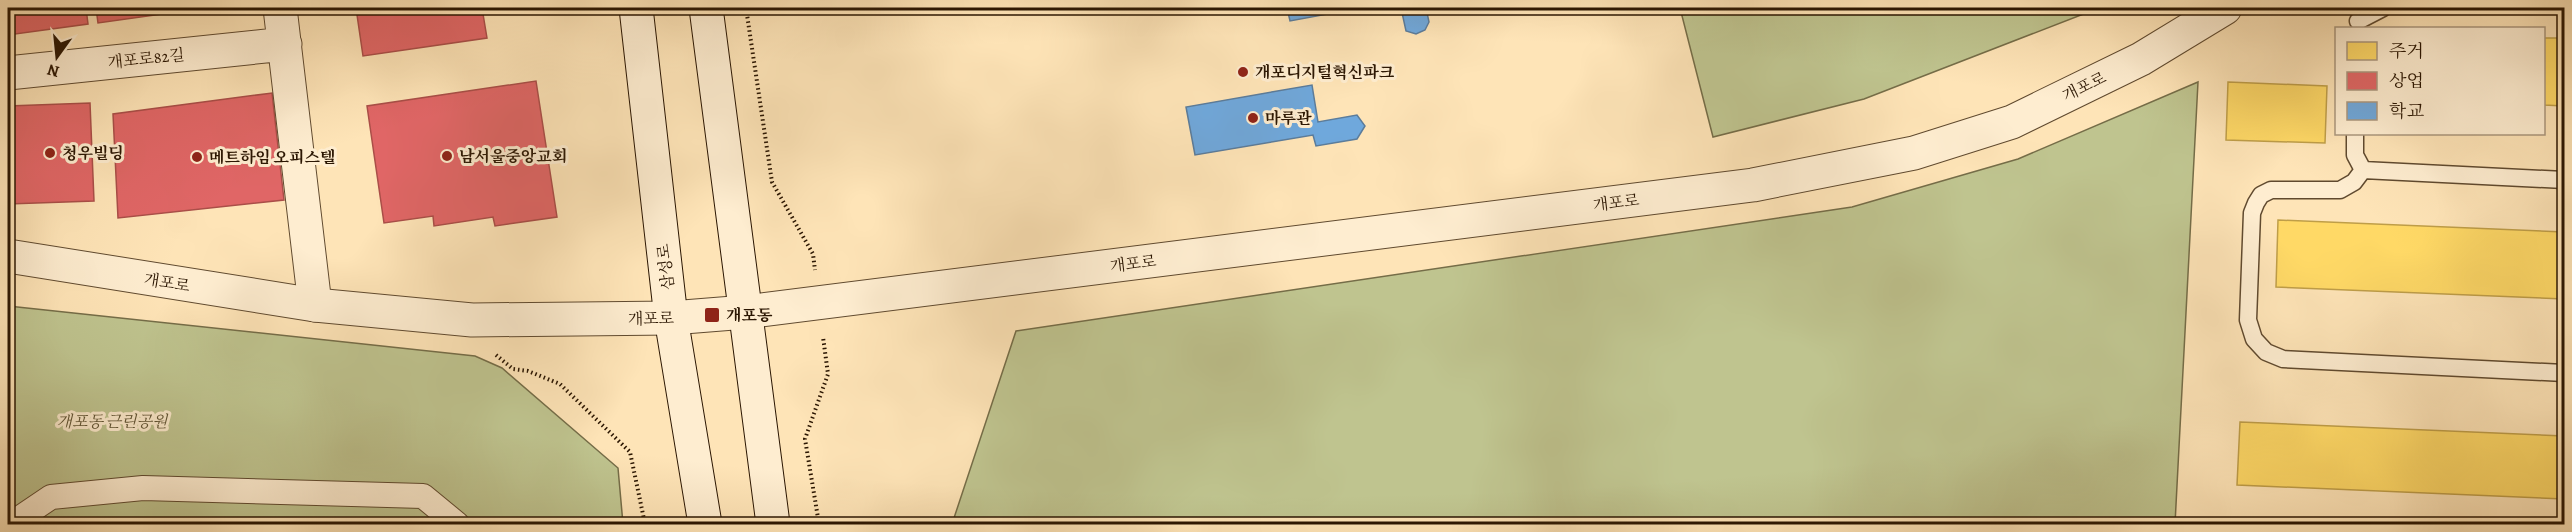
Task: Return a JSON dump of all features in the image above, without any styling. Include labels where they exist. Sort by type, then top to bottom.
[{"type":"street","points":[[280,8],[315,305]]},
{"type":"street","name":"삼성로","points":[[636,8],[671,318],[705,525]]},
{"type":"street","points":[[706,8],[773,525]]},
{"type":"street","name":"개포로","points":[[8,256],[315,305],[472,320],[671,318],[746,312],[1754,185],[1914,153],[2012,122],[2140,59],[2225,8]]},
{"type":"street","name":"개포로82길","points":[[8,73],[285,44]]},
{"type":"street","points":[[11,525],[51,497],[143,488],[423,496],[457,525]]},
{"type":"lane","points":[[2357,19],[2383,8]]},
{"type":"lane","points":[[2355,135],[2355,155],[2363,170]]},
{"type":"lane","points":[[2363,170],[2565,180]]},
{"type":"lane","points":[[2363,170],[2354,182],[2340,190],[2271,190],[2261,195],[2256,203],[2252,213],[2248,320],[2254,339],[2266,352],[2283,359],[2565,373]]},
{"type":"path","points":[[746,8],[772,182],[813,254],[828,374],[805,439],[819,525]]},
{"type":"path","points":[[472,320],[493,352],[513,369],[528,371],[560,384],[630,452],[645,525]]},
{"type":"green space","points":[[1680,8],[2099,8],[1864,99],[1713,137]]},
{"type":"green space","points":[[2198,82],[2175,524],[952,524],[1016,331],[1852,207],[2018,159]]},
{"type":"green space","name":"개포동 근린공원","points":[[8,306],[475,356],[502,368],[618,468],[623,524],[8,524]]},
{"type":"building: 주거","points":[[2545,38],[2564,38],[2564,106],[2545,105]]},
{"type":"building: 주거","points":[[2228,82],[2327,86],[2325,143],[2226,140]]},
{"type":"building: 주거","points":[[2278,220],[2564,232],[2564,299],[2276,287]]},
{"type":"building: 주거","points":[[2240,422],[2564,436],[2564,499],[2237,485]]},
{"type":"building: 상업","points":[[8,8],[86,8],[88,24],[8,35]]},
{"type":"building: 상업","points":[[96,8],[205,8],[98,23]]},
{"type":"building: 상업","points":[[356,8],[482,8],[487,38],[363,56]]},
{"type":"building: 상업","points":[[536,81],[557,217],[495,226],[493,217],[434,226],[433,216],[384,223],[367,106]]},
{"type":"building: 상업","name":"메트하임 오피스텔","points":[[272,93],[284,200],[118,218],[113,114]]},
{"type":"building: 상업","name":"청우빌딩","points":[[90,103],[94,201],[8,204],[8,106]]},
{"type":"building: 학교","points":[[1287,8],[1360,8],[1290,21]]},
{"type":"building: 학교","points":[[1401,8],[1426,8],[1429,22],[1425,30],[1416,34],[1406,31]]},
{"type":"building: 학교","name":"마루관","points":[[1312,85],[1318,122],[1357,115],[1365,126],[1357,139],[1316,146],[1313,135],[1195,155],[1186,107]]},
{"type":"place","name":"개포디지털혁신파크","points":[[1243,72]]},
{"type":"place","name":"마루관","points":[[1253,118]]},
{"type":"place","name":"청우빌딩","points":[[50,153]]},
{"type":"place","name":"남서울중앙교회","points":[[447,156]]},
{"type":"place","name":"메트하임 오피스텔","points":[[197,157]]},
{"type":"place","name":"개포동","points":[[712,315]]}]
